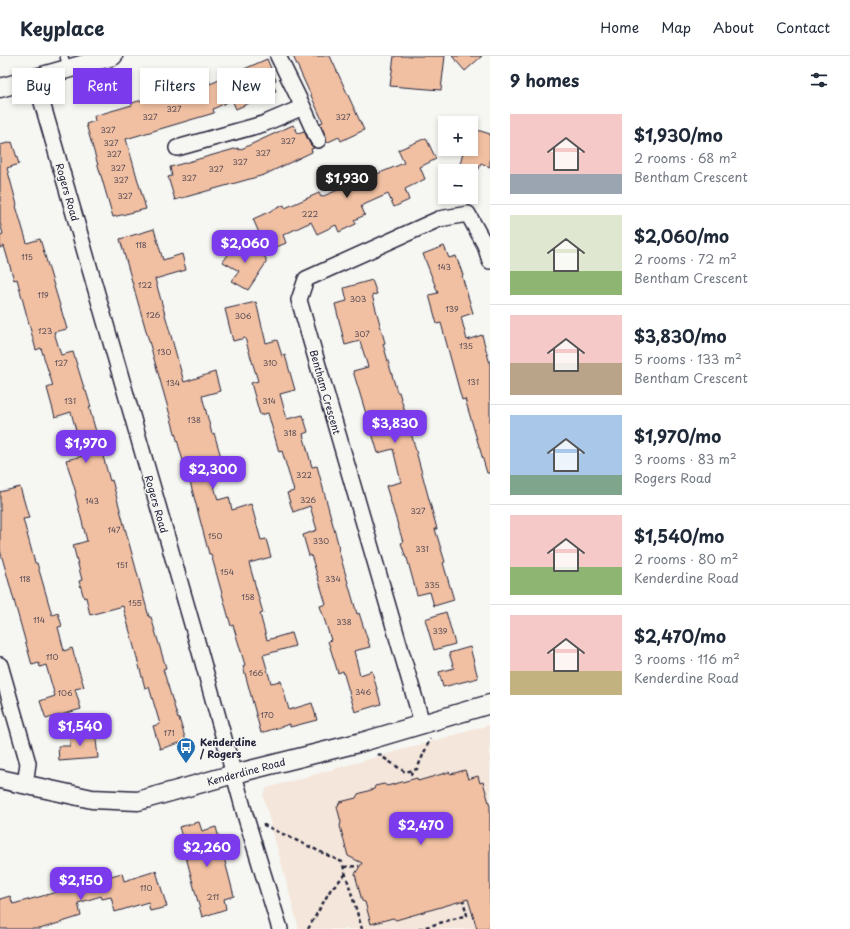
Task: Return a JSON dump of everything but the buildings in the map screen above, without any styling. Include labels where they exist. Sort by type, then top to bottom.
[{"type":"street","points":[[56,68],[66,63],[113,56]]},
{"type":"street","points":[[278,56],[318,140]]},
{"type":"street","points":[[0,88],[12,85]]},
{"type":"street","name":"Rogers Road","points":[[42,104],[234,774],[275,928]]},
{"type":"street","points":[[177,148],[264,124],[303,107]]},
{"type":"street","name":"Bentham Crescent","points":[[422,723],[299,300],[306,279],[439,220],[468,214],[485,245],[490,261]]},
{"type":"street","points":[[0,665],[28,764],[25,785]]},
{"type":"street","name":"Kenderdine Road","points":[[0,779],[92,799],[138,801],[234,774],[362,742],[490,704]]},
{"type":"path","points":[[378,754],[405,772],[411,771],[417,769],[430,739]]},
{"type":"path","points":[[411,771],[412,777]]},
{"type":"path","points":[[262,818],[264,825],[342,862],[362,929]]},
{"type":"path","points":[[344,867],[359,866]]},
{"type":"path","points":[[308,929],[331,889],[346,874]]},
{"type":"path","points":[[419,929],[467,915],[463,900]]},
{"type":"shaded area","points":[[490,725],[490,929],[299,929],[263,795],[267,788]]},
{"type":"place","name":"Kenderdine / Rogers","points":[[186,764]]}]
